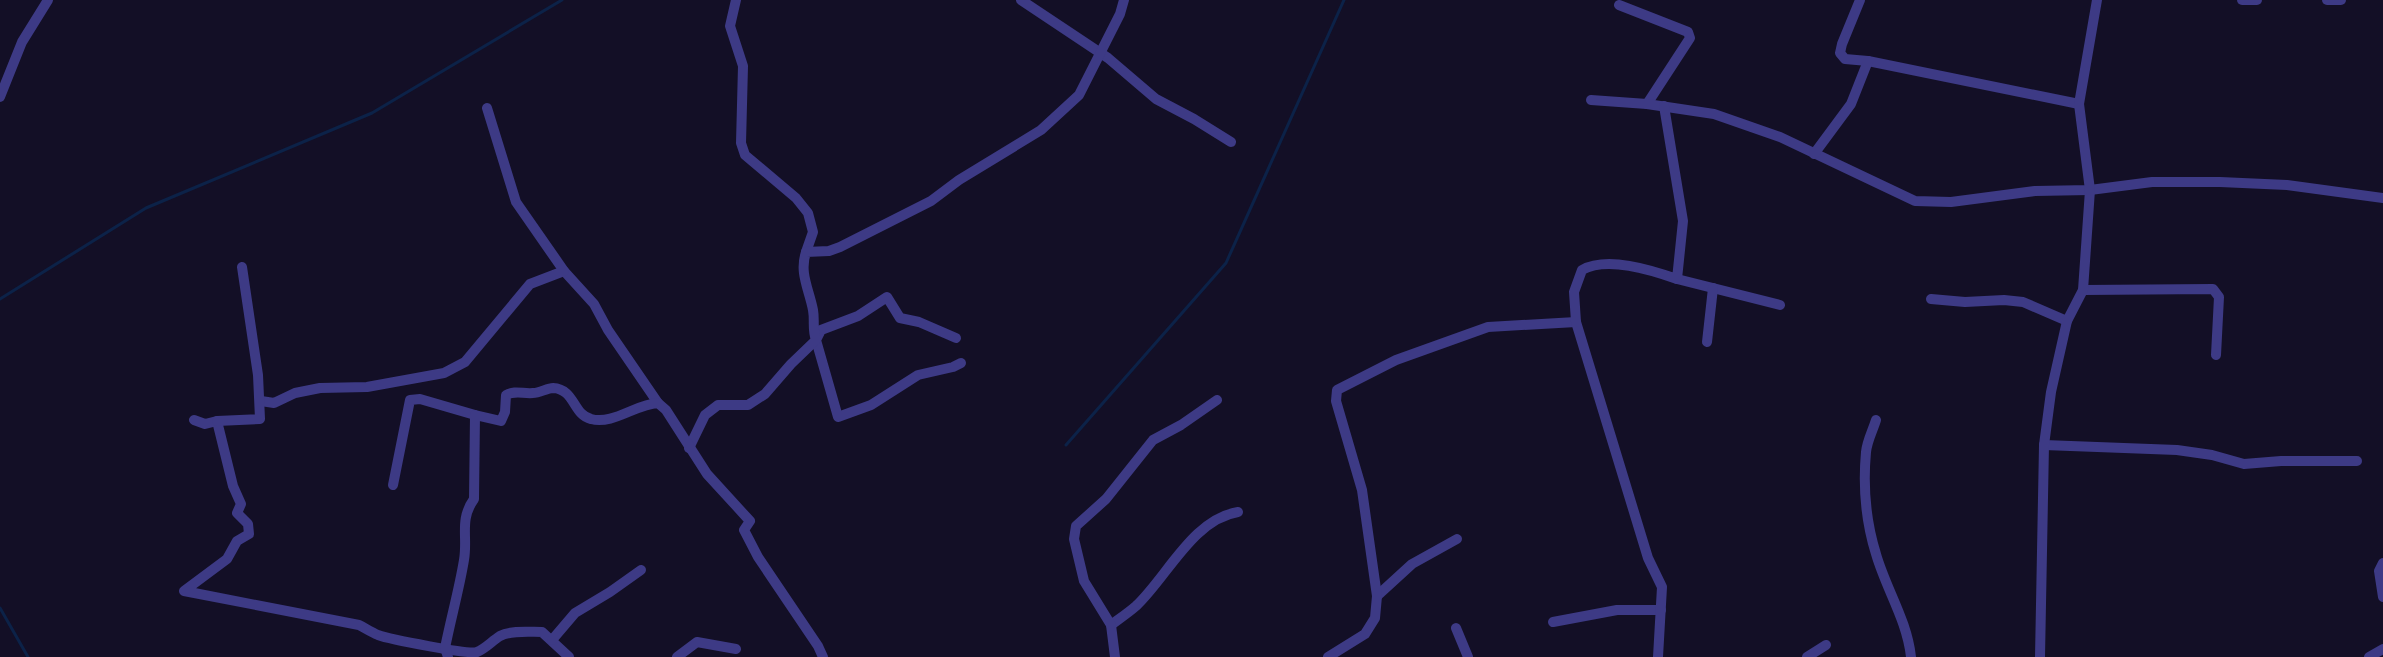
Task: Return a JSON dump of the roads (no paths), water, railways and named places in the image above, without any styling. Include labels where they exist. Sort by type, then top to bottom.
[{"type":"street","points":[[0,97],[8,83],[22,42],[48,0]]},
{"type":"street","points":[[736,0],[730,26],[743,66],[741,143],[745,155],[796,198],[808,213],[813,232],[802,262],[804,279],[813,311],[812,330],[838,418],[871,405],[918,375],[953,367],[961,363]]},
{"type":"street","points":[[1021,0],[1101,54],[1131,76],[1156,99],[1194,119],[1231,142]]},
{"type":"street","points":[[806,252],[829,251],[905,216],[931,201],[959,180],[1041,130],[1080,96],[1120,14],[1124,0]]},
{"type":"street","points":[[1860,0],[1842,44],[1840,53],[1845,59],[1868,61],[2079,104]]},
{"type":"street","points":[[2040,657],[2044,445],[2051,392],[2067,321],[2083,290],[2090,190],[2079,104],[2097,0]]},
{"type":"street","points":[[2242,0],[2257,0]]},
{"type":"street","points":[[2327,0],[2341,0]]},
{"type":"street","points":[[1619,5],[1688,32],[1690,38],[1648,104]]},
{"type":"street","points":[[1814,154],[1851,104],[1868,61]]},
{"type":"street","points":[[1591,100],[1648,104],[1714,114],[1780,137],[1915,201],[1951,202],[2035,191],[2090,190],[2152,182],[2220,182],[2287,185],[2383,198]]},
{"type":"street","points":[[1664,106],[1683,221],[1677,279]]},
{"type":"street","points":[[487,108],[516,202],[564,270],[594,304],[608,330],[658,403],[666,410],[707,474],[750,521],[744,530],[758,557],[818,646],[823,657]]},
{"type":"street","points":[[1658,657],[1662,587],[1648,558],[1576,322],[1574,292],[1582,270],[1597,264],[1647,269],[1677,279],[1780,305]]},
{"type":"street","points":[[194,420],[205,424],[217,421],[260,419],[260,401],[242,267]]},
{"type":"street","points":[[260,401],[274,403],[295,393],[320,388],[366,387],[444,373],[465,362],[530,284],[564,270]]},
{"type":"street","points":[[1707,342],[1713,288]]},
{"type":"street","points":[[2083,290],[2212,289],[2219,297],[2216,355]]},
{"type":"street","points":[[689,448],[705,415],[718,405],[748,404],[765,394],[791,364],[816,340],[821,330],[858,316],[887,297],[900,318],[919,322],[956,338]]},
{"type":"street","points":[[1931,299],[1965,302],[2004,300],[2023,302],[2067,321]]},
{"type":"street","points":[[1328,657],[1365,634],[1375,618],[1377,596],[1362,490],[1336,401],[1337,390],[1396,360],[1488,327],[1576,322]]},
{"type":"street","points":[[393,485],[410,400],[420,399],[501,421],[505,412],[506,396],[512,392],[540,393],[552,388],[564,390],[573,399],[581,414],[589,419],[600,421],[648,404],[658,403]]},
{"type":"street","points":[[1115,657],[1111,625],[1084,582],[1074,539],[1076,526],[1106,499],[1153,440],[1181,425],[1217,400]]},
{"type":"street","points":[[447,652],[467,541],[464,526],[466,510],[474,498],[475,415]]},
{"type":"street","points":[[1876,420],[1866,450],[1866,502],[1876,554],[1905,626],[1909,640],[1911,657]]},
{"type":"street","points":[[217,421],[233,486],[241,504],[237,513],[248,524],[249,534],[237,541],[227,559],[184,591],[359,625],[378,635],[447,652],[477,652],[501,635],[520,632],[542,632],[569,657]]},
{"type":"street","points":[[2044,445],[2177,450],[2212,455],[2244,464],[2281,461],[2357,461]]},
{"type":"street","points":[[1111,625],[1136,606],[1207,524],[1225,514],[1238,512]]},
{"type":"street","points":[[1377,596],[1412,564],[1457,539]]},
{"type":"street","points":[[2383,563],[2379,571],[2383,597]]},
{"type":"street","points":[[552,640],[575,613],[610,592],[640,570]]},
{"type":"street","points":[[1553,622],[1617,610],[1661,610]]},
{"type":"street","points":[[1456,628],[1468,657]]},
{"type":"street","points":[[677,657],[697,642],[736,649]]},
{"type":"street","points":[[1807,657],[1826,645]]},
{"type":"street","points":[[2369,657],[2383,648]]},
{"type":"waterway","points":[[0,299],[146,208],[372,113],[562,0]]},
{"type":"waterway","points":[[1066,445],[1226,263],[1344,0]]},
{"type":"waterway","points":[[0,608],[28,657]]}]
